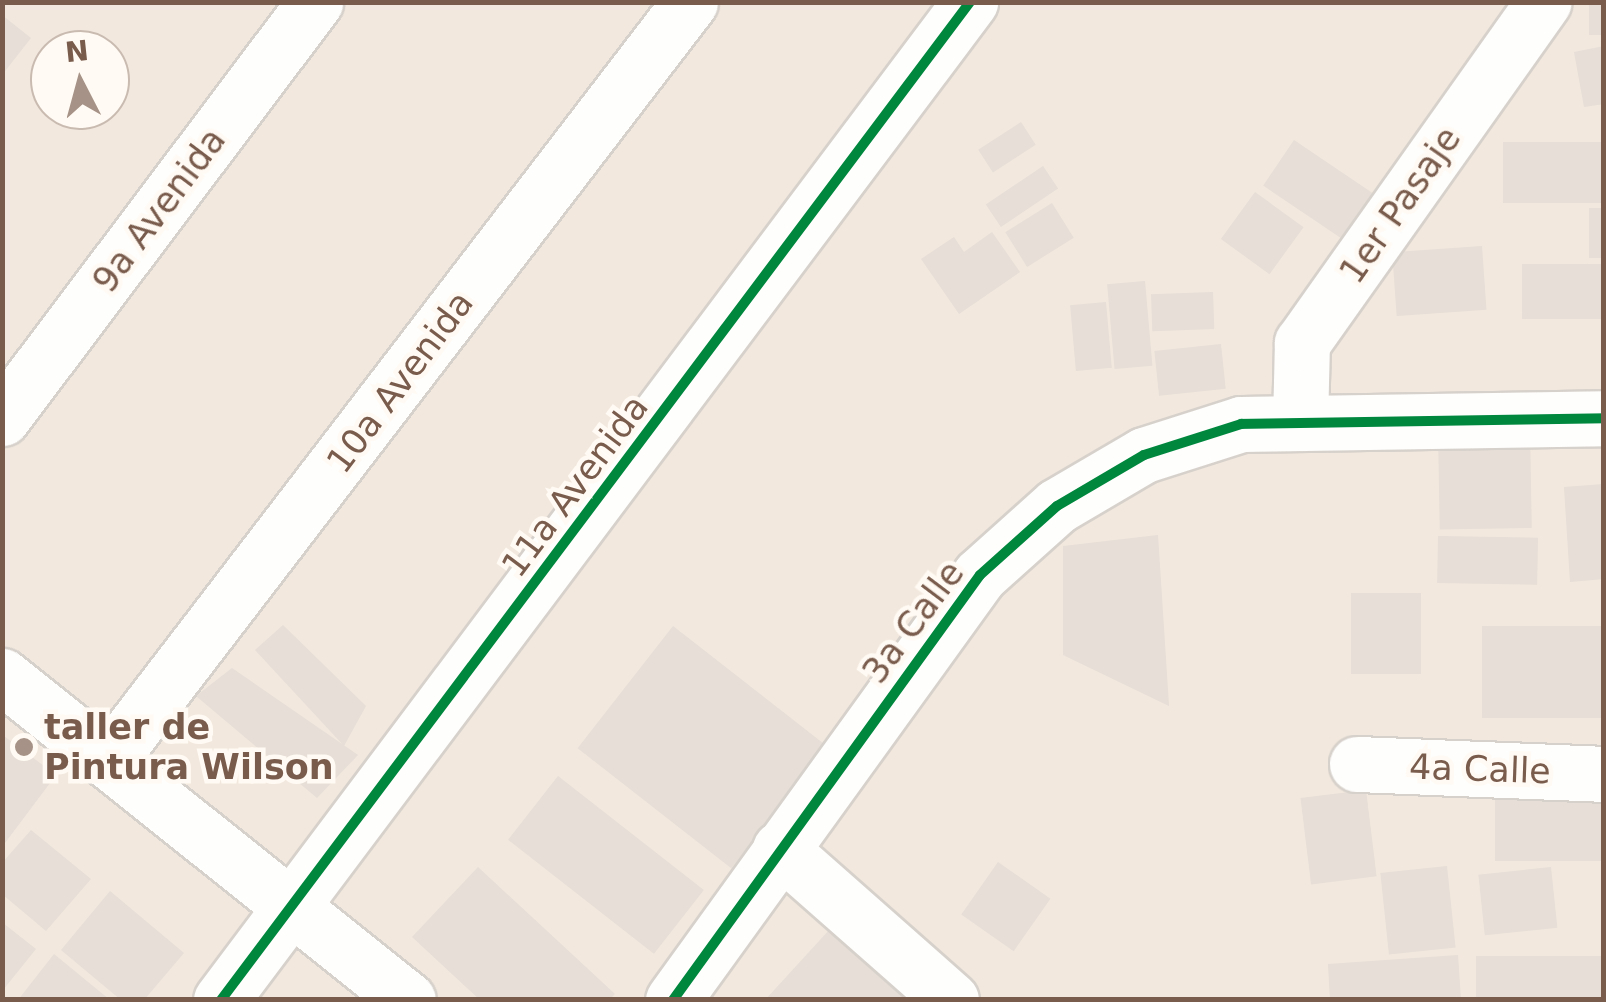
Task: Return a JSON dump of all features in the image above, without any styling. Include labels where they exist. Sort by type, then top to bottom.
[{"type":"street","name":"9a Avenida","points":[[2,418],[314,2]]},
{"type":"street","name":"10a Avenida","points":[[109,760],[690,2]]},
{"type":"street","name":"11a Avenida","points":[[222,1000],[970,2]]},
{"type":"street","name":"1er Pasaje","points":[[1300,423],[1302,343],[1544,2]]},
{"type":"street","name":"3a Calle","points":[[673,1000],[980,574],[1056,506],[1144,455],[1241,424],[1604,418]]},
{"type":"street","points":[[2,676],[408,1000]]},
{"type":"street","name":"4a Calle","points":[[1357,764],[1604,774]]},
{"type":"street","points":[[780,849],[952,1000]]},
{"type":"shaded area","points":[[3,3],[1603,3],[1603,999],[3,999]]},
{"type":"building","points":[[1589,2],[1604,2],[1604,35],[1589,35]]},
{"type":"building","points":[[2,15],[30,39],[2,75]]},
{"type":"building","points":[[1604,46],[1604,104],[1584,107],[1574,52]]},
{"type":"building","points":[[1021,122],[1036,145],[993,172],[978,150]]},
{"type":"building","points":[[1294,140],[1387,203],[1356,248],[1263,186]]},
{"type":"building","points":[[1503,142],[1604,142],[1604,203],[1503,203]]},
{"type":"building","points":[[1043,166],[1058,188],[1001,227],[986,205]]},
{"type":"building","points":[[1255,192],[1304,227],[1269,274],[1221,239]]},
{"type":"building","points":[[1052,203],[1074,238],[1027,267],[1005,232]]},
{"type":"building","points":[[1589,208],[1604,208],[1604,258],[1589,258]]},
{"type":"building","points":[[992,232],[1020,272],[959,314],[921,259],[954,237],[964,252]]},
{"type":"building","points":[[1482,246],[1486,310],[1397,316],[1392,252]]},
{"type":"building","points":[[1522,264],[1604,264],[1604,319],[1522,319]]},
{"type":"building","points":[[1145,281],[1152,366],[1115,369],[1107,284]]},
{"type":"building","points":[[1213,292],[1214,329],[1152,331],[1151,294]]},
{"type":"building","points":[[1106,302],[1112,368],[1076,371],[1070,305]]},
{"type":"building","points":[[1221,344],[1226,389],[1159,396],[1154,351]]},
{"type":"building","points":[[1530,428],[1532,528],[1440,530],[1438,430]]},
{"type":"building","points":[[1604,484],[1604,579],[1570,582],[1564,487]]},
{"type":"building","points":[[1158,535],[1169,706],[1063,655],[1063,546]]},
{"type":"building","points":[[1438,536],[1538,538],[1537,585],[1437,583]]},
{"type":"building","points":[[1351,593],[1421,593],[1421,674],[1351,674]]},
{"type":"building","points":[[283,625],[366,706],[344,746],[255,650]]},
{"type":"building","points":[[673,626],[827,746],[731,868],[578,748]]},
{"type":"building","points":[[1482,626],[1604,626],[1604,718],[1482,718]]},
{"type":"building","points":[[232,668],[358,755],[317,798],[196,696]]},
{"type":"building","points":[[2,738],[56,775],[2,847]]},
{"type":"building","points":[[558,776],[704,890],[654,954],[508,840]]},
{"type":"building","points":[[1366,790],[1377,876],[1311,884],[1300,798]]},
{"type":"building","points":[[1495,793],[1604,793],[1604,861],[1495,861]]},
{"type":"building","points":[[31,830],[91,879],[46,931],[2,894],[2,863]]},
{"type":"building","points":[[998,862],[1050,899],[1014,951],[961,914]]},
{"type":"building","points":[[1447,866],[1456,948],[1389,955],[1380,873]]},
{"type":"building","points":[[478,867],[615,994],[609,1000],[480,1000],[412,937]]},
{"type":"building","points":[[1551,867],[1557,928],[1485,935],[1478,875]]},
{"type":"building","points":[[110,891],[184,953],[144,1000],[121,1000],[61,950]]},
{"type":"building","points":[[3,923],[36,949],[3,990]]},
{"type":"building","points":[[830,929],[905,997],[903,1000],[765,1000]]},
{"type":"building","points":[[54,954],[110,1000],[18,1000]]},
{"type":"building","points":[[1458,955],[1461,1000],[1330,1000],[1328,964]]},
{"type":"building","points":[[1476,956],[1604,956],[1604,1000],[1476,1000]]},
{"type":"cycle path","points":[[221,1000],[970,2]]},
{"type":"cycle path","points":[[673,1000],[980,575],[1057,506],[1144,455],[1241,424],[1604,418]]},
{"type":"place","name":"taller de Pintura Wilson","points":[[24,747]]}]
